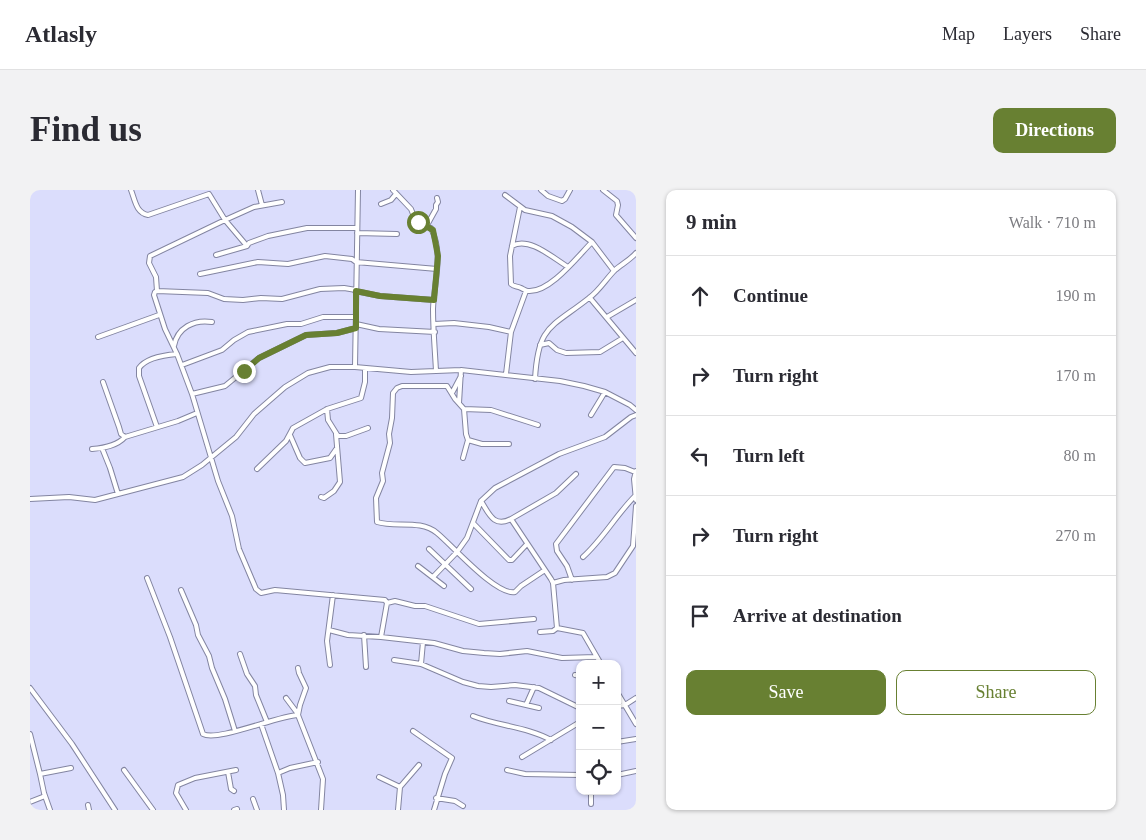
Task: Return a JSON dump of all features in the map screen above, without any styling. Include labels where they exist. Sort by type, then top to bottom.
[{"type":"street","points":[[131,190],[138,210],[142,214],[148,215],[208,193],[225,220],[247,246]]},
{"type":"street","points":[[258,190],[262,205]]},
{"type":"street","points":[[355,367],[358,190]]},
{"type":"street","points":[[541,190],[548,196],[562,201],[570,190]]},
{"type":"street","points":[[603,190],[617,201],[616,215],[636,238]]},
{"type":"street","points":[[381,204],[391,200],[395,192],[411,209],[415,219],[433,230],[438,256],[434,300],[436,372]]},
{"type":"street","points":[[505,195],[520,207],[552,216],[562,221],[592,242],[614,271]]},
{"type":"street","points":[[426,227],[436,209],[437,198]]},
{"type":"street","points":[[282,202],[262,205],[225,220],[150,256],[149,263],[156,276],[157,291],[154,295],[160,315],[167,335],[182,365],[218,481],[232,516],[238,549],[256,589],[261,593],[275,590],[380,599],[387,602],[395,601],[415,606],[425,606],[479,624],[534,619]]},
{"type":"street","points":[[520,207],[512,246],[511,284],[526,291],[549,284],[559,277],[592,242]]},
{"type":"street","points":[[216,255],[247,246],[249,243],[268,236],[307,228],[357,228]]},
{"type":"street","points":[[356,234],[398,234]]},
{"type":"street","points":[[512,246],[518,243],[531,245],[568,267]]},
{"type":"street","points":[[535,379],[539,347],[546,332],[554,323],[590,298],[614,271],[636,253]]},
{"type":"street","points":[[200,274],[258,262],[288,264],[325,256],[352,259],[356,262],[437,269]]},
{"type":"street","points":[[157,291],[208,293],[224,299],[243,300],[261,298],[282,299],[320,289],[344,288],[380,296],[434,300]]},
{"type":"street","points":[[506,374],[511,332],[526,291]]},
{"type":"street","points":[[590,298],[636,353]]},
{"type":"street","points":[[607,317],[636,300]]},
{"type":"street","points":[[98,337],[160,315]]},
{"type":"street","points":[[182,365],[222,350],[248,332],[287,324],[301,324],[323,317],[356,317]]},
{"type":"street","points":[[174,346],[175,339],[182,329],[200,322],[212,322]]},
{"type":"street","points":[[434,324],[454,323],[489,327],[511,332]]},
{"type":"street","points":[[192,394],[225,386],[259,358],[303,336],[337,333],[356,326],[386,330],[435,332]]},
{"type":"street","points":[[539,347],[541,344],[549,343],[557,350],[566,353],[600,352],[624,338]]},
{"type":"street","points":[[157,427],[139,376],[138,368],[156,358],[178,354]]},
{"type":"street","points":[[30,499],[68,498],[95,500],[183,477],[212,457],[236,437],[254,414],[296,380],[320,369],[330,367],[355,367],[410,372],[461,370],[506,374],[584,386],[605,392],[636,410]]},
{"type":"street","points":[[257,470],[290,436],[293,428],[327,409],[361,398],[365,382],[365,368]]},
{"type":"street","points":[[459,403],[461,370]]},
{"type":"street","points":[[452,393],[461,376]]},
{"type":"street","points":[[103,382],[118,427],[121,434],[125,437]]},
{"type":"street","points":[[463,458],[468,440],[464,409],[449,387],[443,385],[402,386],[395,390],[389,434],[389,449],[382,473],[383,481],[376,498],[376,520],[378,523],[399,526],[416,525],[432,530],[498,588],[508,593],[515,592],[545,570]]},
{"type":"street","points":[[591,415],[605,392]]},
{"type":"street","points":[[321,497],[326,496],[338,485],[340,478],[336,434],[327,417],[327,409]]},
{"type":"street","points":[[464,409],[491,410],[538,424]]},
{"type":"street","points":[[92,449],[113,445],[125,437],[197,413]]},
{"type":"street","points":[[434,577],[457,552],[468,536],[482,501],[495,488],[559,454],[605,437],[636,415]]},
{"type":"street","points":[[336,434],[342,437],[368,428]]},
{"type":"street","points":[[290,436],[300,458],[305,463],[330,458],[338,447]]},
{"type":"street","points":[[468,440],[484,445],[509,444]]},
{"type":"street","points":[[102,448],[118,494]]},
{"type":"street","points":[[553,583],[608,577],[615,573],[633,546],[636,472],[614,467],[556,544],[556,549],[567,566],[572,580]]},
{"type":"street","points":[[482,501],[495,521],[501,522],[511,519],[556,493],[576,474]]},
{"type":"street","points":[[583,557],[594,547],[629,502],[636,501]]},
{"type":"street","points":[[511,519],[553,583],[557,628]]},
{"type":"street","points":[[473,522],[510,560],[527,544]]},
{"type":"street","points":[[429,549],[471,588]]},
{"type":"street","points":[[418,566],[444,586]]},
{"type":"street","points":[[147,578],[170,637],[203,734],[209,736],[235,731],[298,714]]},
{"type":"street","points":[[181,590],[196,625],[198,635],[210,656],[212,668],[225,699],[235,731]]},
{"type":"street","points":[[330,665],[328,649],[332,595]]},
{"type":"street","points":[[381,637],[387,602]]},
{"type":"street","points":[[540,632],[553,631],[557,628],[582,633],[598,660]]},
{"type":"street","points":[[329,630],[339,634],[423,642],[463,651],[500,654],[527,651],[562,658],[596,657]]},
{"type":"street","points":[[364,635],[366,667]]},
{"type":"street","points":[[421,664],[423,642]]},
{"type":"street","points":[[240,654],[247,674],[255,686],[256,694],[267,722]]},
{"type":"street","points":[[394,660],[421,664],[463,682],[478,686],[515,685],[534,687],[545,690],[576,706]]},
{"type":"street","points":[[298,668],[306,688],[298,714]]},
{"type":"street","points":[[526,705],[534,687]]},
{"type":"street","points":[[30,688],[72,744],[115,810]]},
{"type":"street","points":[[286,698],[298,714],[318,762],[324,784],[321,810]]},
{"type":"street","points":[[621,698],[636,724]]},
{"type":"street","points":[[621,706],[636,698]]},
{"type":"street","points":[[509,702],[539,708]]},
{"type":"street","points":[[473,716],[488,722],[534,733],[551,740]]},
{"type":"street","points":[[261,724],[278,773],[284,810]]},
{"type":"street","points":[[522,757],[576,724]]},
{"type":"street","points":[[413,730],[452,758],[436,798],[434,810]]},
{"type":"street","points":[[30,734],[50,810]]},
{"type":"street","points":[[621,741],[636,739]]},
{"type":"street","points":[[278,773],[290,768],[318,762]]},
{"type":"street","points":[[30,765],[37,763]]},
{"type":"street","points":[[398,810],[400,787],[420,765]]},
{"type":"street","points":[[40,774],[71,768]]},
{"type":"street","points":[[124,770],[154,810]]},
{"type":"street","points":[[186,810],[176,793],[178,786],[195,778],[236,770]]},
{"type":"street","points":[[507,770],[525,774],[576,775]]},
{"type":"street","points":[[621,774],[636,771]]},
{"type":"street","points":[[228,772],[231,789],[234,791]]},
{"type":"street","points":[[380,777],[400,787]]},
{"type":"street","points":[[591,795],[591,804]]},
{"type":"street","points":[[30,802],[45,796]]},
{"type":"street","points":[[436,798],[455,801],[463,806]]},
{"type":"street","points":[[253,799],[257,810]]},
{"type":"route","points":[[244,371],[259,358],[306,335],[337,333],[356,328],[356,291],[380,296],[434,300],[438,250],[433,230],[418,222]]}]
